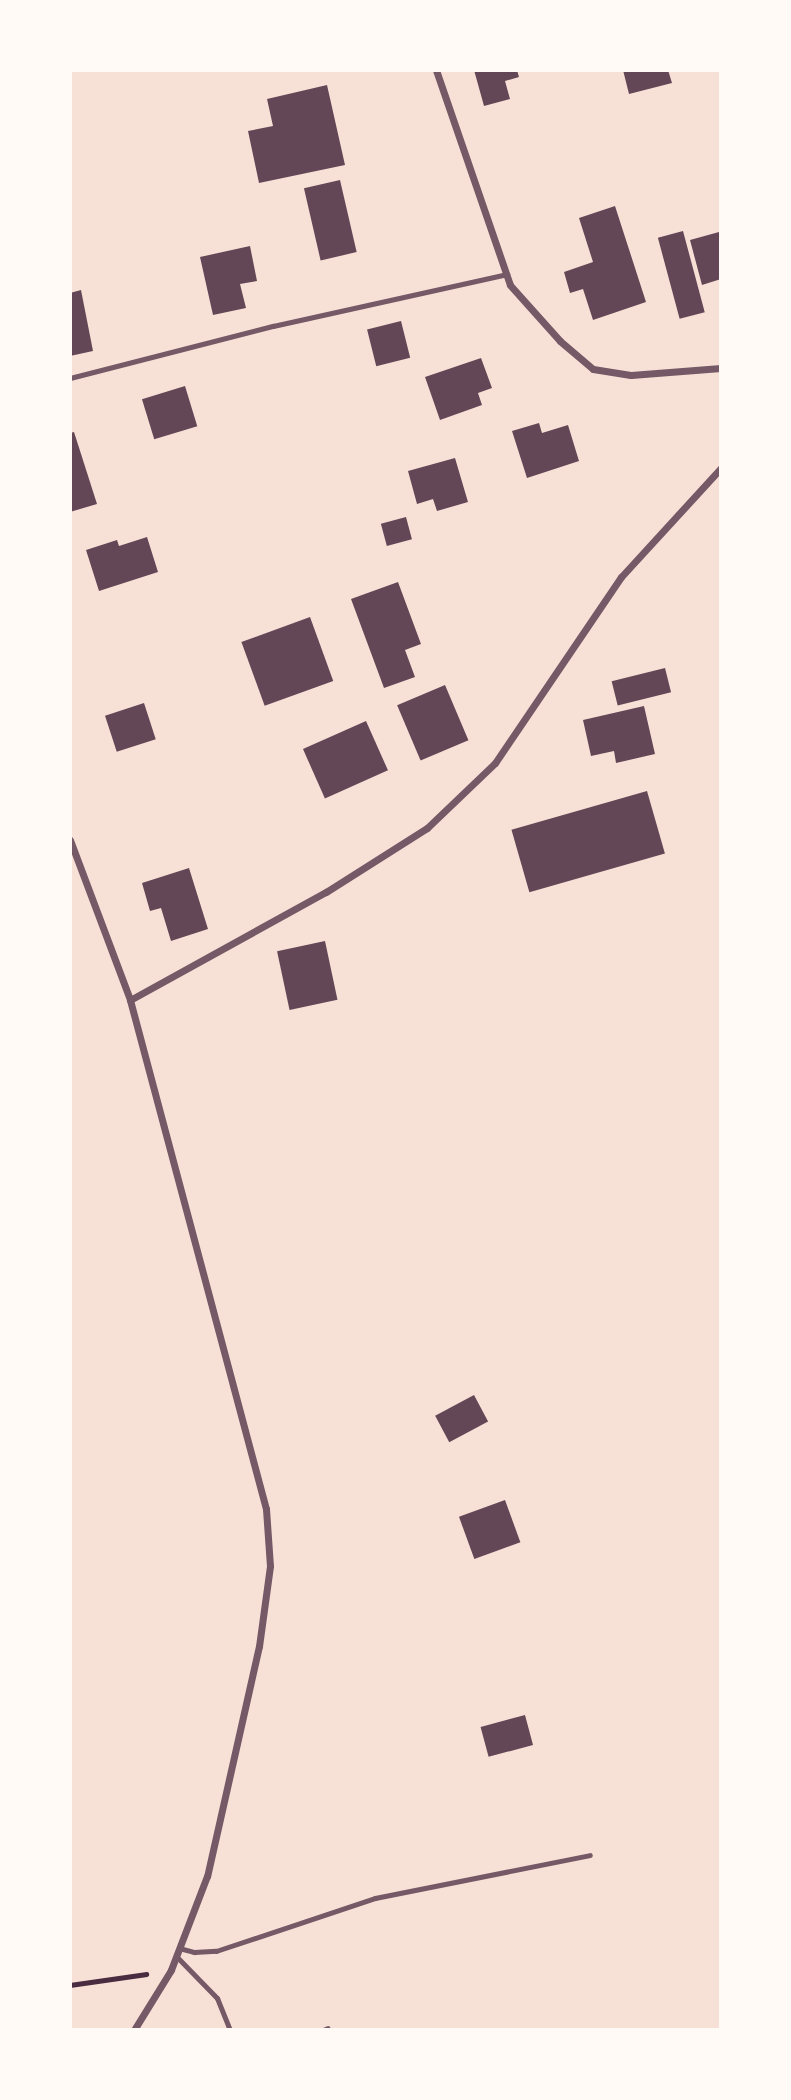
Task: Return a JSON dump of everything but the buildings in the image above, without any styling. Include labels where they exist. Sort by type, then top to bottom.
[{"type":"street","points":[[436,70],[510,285],[560,341],[593,369],[631,375],[721,368]]},
{"type":"street","points":[[130,1000],[326,892],[428,828],[495,763],[621,578],[721,468]]},
{"type":"street","points":[[70,840],[130,1000],[266,1509],[270,1566],[259,1646],[207,1876],[171,1970],[134,2030]]},
{"type":"lane","points":[[70,378],[273,326],[507,274]]},
{"type":"lane","points":[[177,1952],[216,1951],[375,1898],[590,1855]]},
{"type":"lane","points":[[177,1952],[217,1998],[230,2030]]},
{"type":"path","points":[[70,1985],[171,1970]]}]
